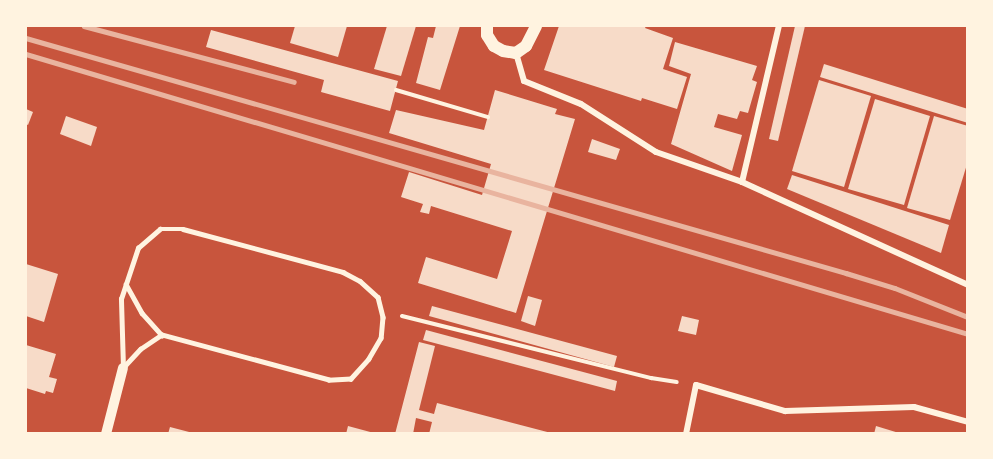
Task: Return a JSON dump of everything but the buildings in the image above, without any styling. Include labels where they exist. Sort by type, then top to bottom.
[{"type":"main road","points":[[487,26],[487,35],[494,46],[503,51],[516,52],[526,46],[536,26]]},
{"type":"street","points":[[742,182],[779,26]]},
{"type":"street","points":[[516,52],[524,81],[581,104],[656,152],[742,182],[968,285]]},
{"type":"street","points":[[106,434],[123,368]]},
{"type":"street","points":[[686,434],[696,385],[785,411],[914,407],[968,422]]},
{"type":"lane","points":[[123,368],[120,299],[138,248],[160,229],[183,229],[343,272],[360,281],[378,297],[381,310],[381,338],[369,359],[351,378],[329,380],[162,336],[142,313],[126,284]]},
{"type":"lane","points":[[123,368],[141,349],[162,336]]},
{"type":"path","points":[[396,90],[488,117]]},
{"type":"path","points":[[381,310],[651,378],[696,385]]},
{"type":"railway","points":[[84,26],[294,82]]},
{"type":"railway","points":[[26,38],[846,273],[895,288],[968,317]]},
{"type":"railway","points":[[26,54],[968,334]]}]
